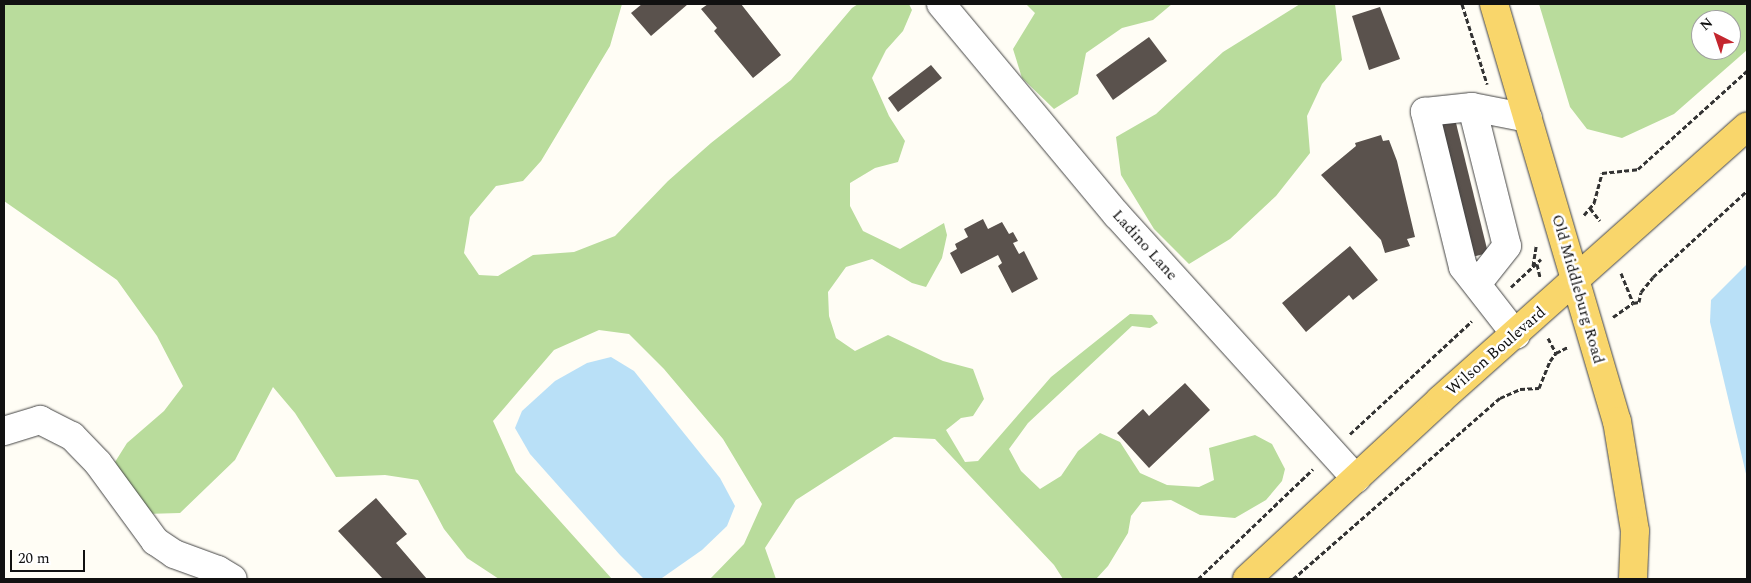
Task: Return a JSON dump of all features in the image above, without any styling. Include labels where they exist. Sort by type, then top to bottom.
[{"type":"main road","name":"Old Middleburg Road","points":[[1494,4],[1619,430],[1635,531],[1633,579]]},
{"type":"main road","name":"Wilson Boulevard","points":[[1247,579],[1610,247],[1747,126]]},
{"type":"street","name":"Ladino Lane","points":[[941,4],[1117,215],[1356,479]]},
{"type":"street","points":[[1472,107],[1507,246],[1477,284]]},
{"type":"street","points":[[1516,334],[1463,267],[1425,112],[1472,107],[1528,118]]},
{"type":"street","points":[[4,431],[40,420],[72,436],[98,462],[155,541],[174,554],[233,579]]},
{"type":"path","points":[[1590,208],[1598,215],[1633,303],[1639,302],[1642,292],[1653,278],[1747,191]]},
{"type":"path","points":[[1293,579],[1500,398],[1520,389],[1539,388],[1550,361],[1556,353]]},
{"type":"green space","points":[[4,4],[622,4],[610,46],[541,161],[523,181],[496,186],[470,217],[464,253],[479,275],[498,276],[533,255],[574,252],[615,236],[668,181],[711,143],[791,80],[852,8],[858,4],[909,4],[912,10],[903,31],[886,50],[872,78],[889,116],[905,141],[898,162],[875,168],[850,183],[850,206],[863,231],[900,249],[944,223],[947,235],[942,258],[926,287],[912,283],[872,259],[846,267],[828,292],[829,316],[836,338],[855,351],[888,335],[943,361],[973,369],[984,399],[973,416],[961,418],[946,430],[965,462],[978,461],[1051,377],[1130,314],[1152,315],[1158,323],[1150,328],[1132,326],[1028,423],[1009,449],[1021,471],[1040,489],[1061,476],[1078,451],[1100,433],[1120,442],[1140,473],[1167,485],[1199,487],[1214,480],[1209,448],[1255,435],[1272,444],[1285,469],[1282,481],[1266,500],[1235,518],[1200,515],[1171,500],[1142,502],[1131,516],[1128,533],[1108,566],[1096,579],[1063,579],[1054,565],[935,439],[894,437],[796,500],[765,548],[776,579],[710,579],[744,544],[762,504],[723,439],[664,369],[629,334],[599,330],[554,350],[493,421],[516,472],[612,579],[499,579],[467,558],[444,529],[418,480],[385,475],[336,477],[295,413],[273,387],[235,460],[180,513],[145,514],[115,462],[127,443],[164,411],[183,386],[157,336],[117,280],[4,201]]},
{"type":"green space","points":[[1026,4],[1172,4],[1153,20],[1122,28],[1086,53],[1078,94],[1054,109],[1022,78],[1013,49],[1035,13]]},
{"type":"green space","points":[[1300,4],[1335,4],[1342,60],[1322,84],[1307,116],[1310,153],[1276,196],[1230,239],[1189,264],[1154,229],[1121,175],[1116,137],[1156,114],[1223,52]]},
{"type":"green space","points":[[1539,4],[1747,4],[1747,50],[1741,55],[1741,10],[1691,10],[1691,60],[1736,60],[1674,114],[1622,138],[1587,129],[1570,107]]},
{"type":"water","points":[[1747,264],[1747,478],[1710,322],[1711,300]]},
{"type":"water","points":[[611,357],[634,371],[720,478],[735,506],[727,526],[702,550],[662,578],[643,578],[620,555],[530,454],[515,428],[522,411],[555,381],[587,363]]},
{"type":"building","points":[[642,4],[688,4],[651,36],[631,13]]},
{"type":"building","points":[[708,4],[741,4],[781,55],[753,78],[714,31],[717,28],[701,9]]},
{"type":"building","points":[[1380,7],[1400,59],[1369,70],[1352,16]]},
{"type":"building","points":[[1149,37],[1167,61],[1113,100],[1096,75]]},
{"type":"building","points":[[931,65],[942,78],[898,112],[888,98]]},
{"type":"building","points":[[1455,119],[1488,253],[1468,258],[1436,124]]},
{"type":"building","points":[[1381,135],[1383,141],[1389,140],[1397,161],[1415,237],[1407,239],[1410,246],[1385,253],[1381,240],[1321,175],[1356,146],[1355,143]]},
{"type":"building","points":[[983,219],[988,229],[1002,222],[1009,234],[1013,232],[1018,241],[1013,243],[1019,254],[1024,251],[1038,279],[1012,293],[998,266],[1002,263],[998,255],[961,274],[950,253],[957,249],[955,244],[968,237],[964,229]]},
{"type":"building","points":[[1350,246],[1378,280],[1353,300],[1349,295],[1306,332],[1282,303]]},
{"type":"building","points":[[1185,383],[1210,410],[1149,468],[1117,433],[1143,409],[1149,416]]},
{"type":"building","points":[[376,498],[407,534],[396,543],[427,579],[383,579],[338,531]]}]
